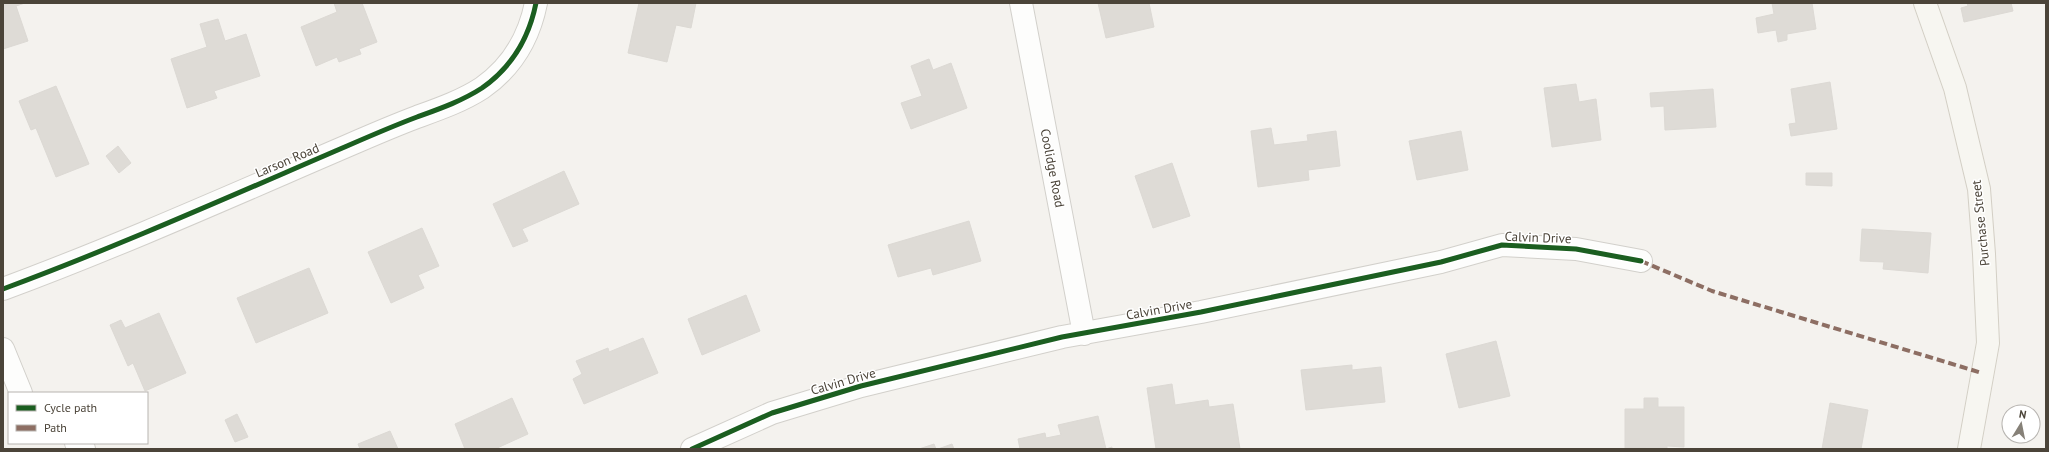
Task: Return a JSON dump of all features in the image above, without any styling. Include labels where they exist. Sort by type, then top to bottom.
[{"type":"main road","name":"Purchase Street","points":[[1925,3],[1955,88],[1979,189],[1988,343],[1969,449]]},
{"type":"street","name":"Larson Road","points":[[3,289],[93,256],[384,130],[464,99],[483,87],[504,68],[522,46],[531,25],[536,3]]},
{"type":"street","name":"Coolidge Road","points":[[1021,3],[1084,334]]},
{"type":"street","name":"Calvin Drive","points":[[692,449],[772,413],[861,386],[1062,337],[1201,312],[1433,264],[1502,245],[1576,249],[1641,261]]},
{"type":"street","points":[[3,349],[21,392]]},
{"type":"building","points":[[3,3],[25,3],[16,6],[28,41],[3,49]]},
{"type":"building","points":[[334,3],[362,3],[377,42],[359,49],[361,54],[339,62],[337,57],[316,66],[301,27],[337,12]]},
{"type":"building","points":[[639,3],[696,3],[691,28],[676,25],[667,62],[628,53]]},
{"type":"building","points":[[1098,3],[1149,3],[1154,27],[1106,38]]},
{"type":"building","points":[[1772,3],[1812,3],[1816,29],[1787,34],[1787,40],[1778,42],[1776,30],[1758,33],[1756,18],[1774,14]]},
{"type":"building","points":[[1967,3],[2011,3],[2013,11],[1964,22],[1961,8],[1968,6]]},
{"type":"building","points":[[218,19],[225,41],[246,34],[260,76],[214,91],[217,98],[187,108],[171,59],[207,47],[200,24]]},
{"type":"building","points":[[929,59],[933,70],[951,63],[967,108],[911,129],[901,103],[922,96],[911,66]]},
{"type":"building","points":[[1830,82],[1837,129],[1791,136],[1789,124],[1796,123],[1791,89]]},
{"type":"building","points":[[1576,84],[1579,102],[1596,99],[1601,140],[1552,147],[1544,88]]},
{"type":"building","points":[[56,86],[89,164],[56,177],[36,128],[31,130],[19,101]]},
{"type":"building","points":[[1713,89],[1716,127],[1665,130],[1664,106],[1651,107],[1650,93]]},
{"type":"building","points":[[1271,128],[1274,145],[1308,141],[1307,135],[1336,131],[1340,166],[1308,170],[1309,180],[1258,187],[1251,131]]},
{"type":"building","points":[[1461,131],[1468,170],[1417,180],[1409,141]]},
{"type":"building","points":[[118,146],[131,163],[119,173],[106,156]]},
{"type":"building","points":[[1172,163],[1190,216],[1153,228],[1135,176]]},
{"type":"building","points":[[564,171],[579,204],[522,229],[528,241],[513,247],[493,204]]},
{"type":"building","points":[[1806,173],[1832,173],[1832,186],[1806,185]]},
{"type":"building","points":[[969,221],[981,261],[933,275],[931,268],[898,277],[888,245]]},
{"type":"building","points":[[422,228],[439,266],[418,275],[424,288],[391,303],[368,252]]},
{"type":"building","points":[[1862,229],[1931,233],[1928,273],[1883,269],[1884,262],[1860,261]]},
{"type":"building","points":[[309,268],[328,313],[256,343],[237,298]]},
{"type":"building","points":[[746,295],[760,331],[702,355],[688,319]]},
{"type":"building","points":[[159,313],[186,373],[145,391],[133,363],[128,366],[110,325],[121,320],[125,328]]},
{"type":"building","points":[[643,338],[658,373],[584,404],[573,379],[582,374],[576,361],[608,348],[609,352]]},
{"type":"building","points":[[1496,341],[1510,396],[1459,408],[1446,354]]},
{"type":"building","points":[[1352,365],[1352,370],[1381,367],[1385,402],[1306,410],[1301,370]]},
{"type":"building","points":[[1172,384],[1175,405],[1208,400],[1209,407],[1233,404],[1240,449],[1156,449],[1147,388]]},
{"type":"building","points":[[512,398],[528,434],[495,449],[465,449],[455,424]]},
{"type":"building","points":[[1644,398],[1658,398],[1658,407],[1684,407],[1684,447],[1667,446],[1667,449],[1625,448],[1625,409],[1644,409]]},
{"type":"building","points":[[1830,403],[1868,410],[1861,449],[1822,449]]},
{"type":"building","points":[[237,414],[248,437],[235,442],[225,420]]},
{"type":"building","points":[[1098,416],[1106,449],[1020,449],[1018,439],[1045,433],[1046,438],[1061,435],[1058,425]]},
{"type":"building","points":[[390,431],[398,449],[360,449],[358,444]]},
{"type":"building","points":[[934,444],[936,449],[919,449]]},
{"type":"building","points":[[952,444],[954,449],[938,449]]},
{"type":"marked path","points":[[1641,261],[1712,291],[1982,373]]},
{"type":"cycle path","points":[[3,289],[133,238],[382,131],[466,97],[493,80],[518,51],[529,28],[536,3]]},
{"type":"cycle path","points":[[692,449],[772,413],[861,386],[1062,337],[1201,312],[1441,262],[1502,245],[1576,249],[1641,261]]}]
